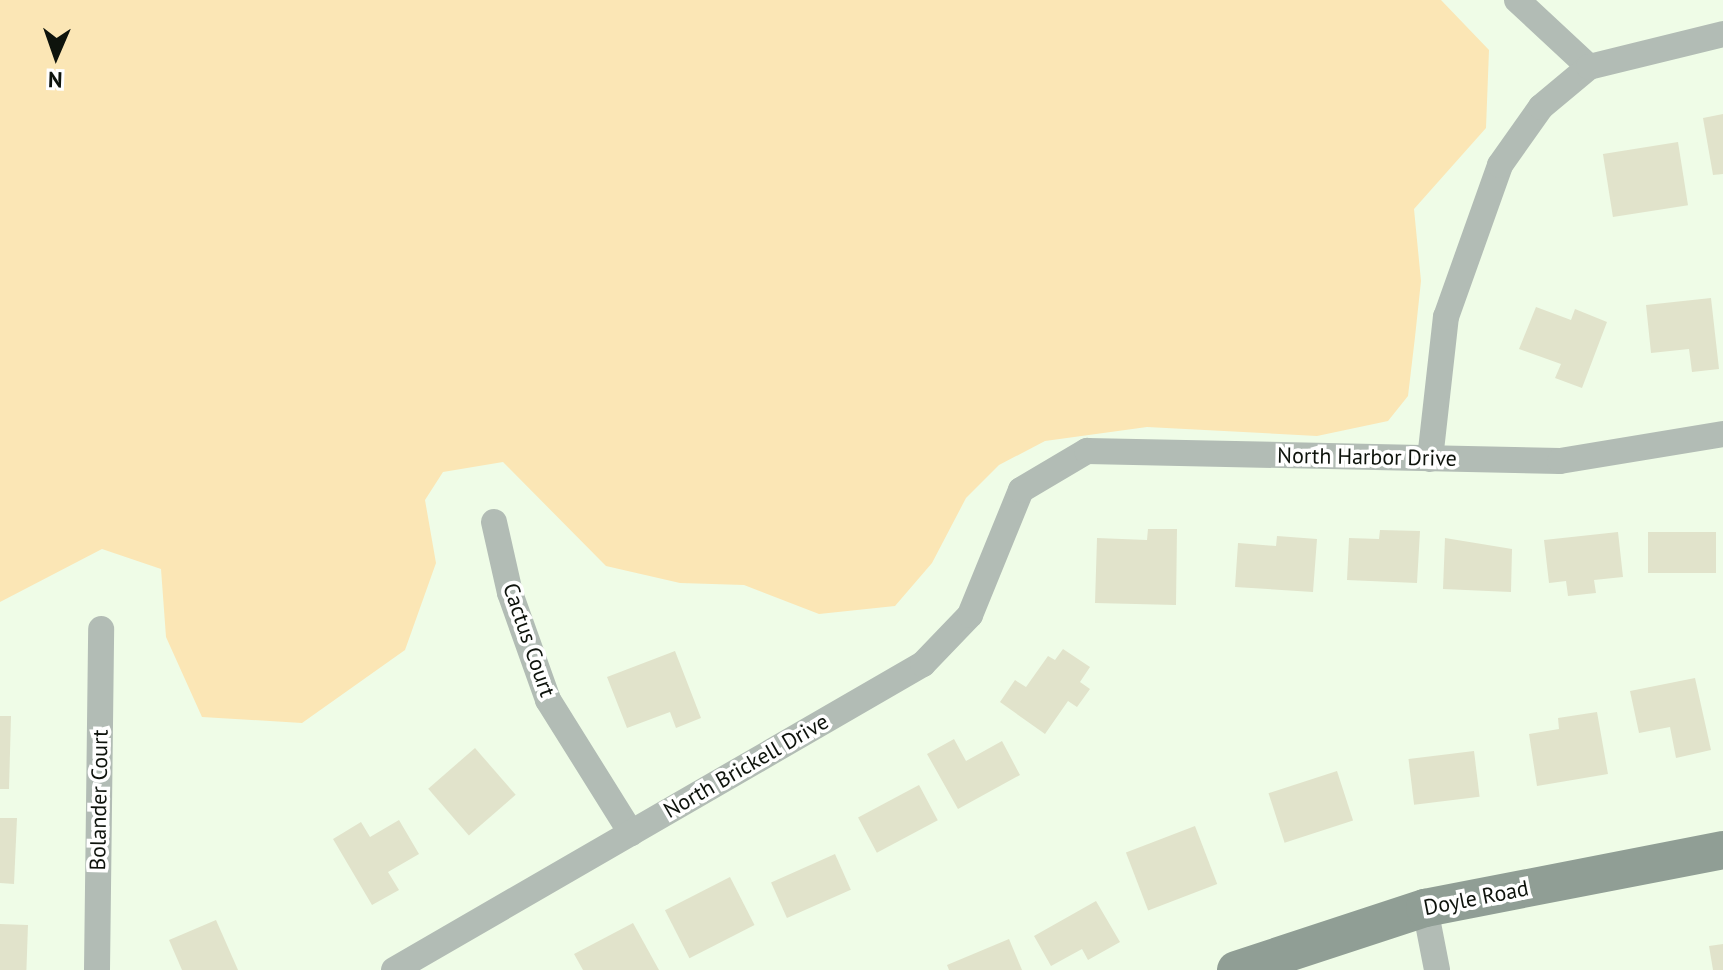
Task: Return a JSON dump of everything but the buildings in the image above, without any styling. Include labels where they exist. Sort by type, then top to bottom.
[{"type":"main road","name":"Doyle Road","points":[[1236,970],[1425,908],[1723,850]]},
{"type":"street","points":[[1517,0],[1589,67]]},
{"type":"street","points":[[1430,459],[1446,317],[1468,239],[1500,165],[1541,107],[1589,67],[1723,34]]},
{"type":"street","name":"North Harbor Drive","points":[[1021,490],[1087,451],[1560,461],[1723,434]]},
{"type":"street","name":"North Brickell Drive","points":[[394,970],[923,664],[970,615],[1021,490]]},
{"type":"street","name":"Cactus Court","points":[[494,522],[510,593],[548,700],[631,833]]},
{"type":"street","name":"Bolander Court","points":[[97,970],[101,629]]},
{"type":"street","points":[[1425,908],[1437,970]]},
{"type":"shaded area","points":[[0,0],[1441,0],[1489,50],[1486,128],[1414,209],[1421,281],[1408,396],[1388,421],[1317,436],[1147,427],[1045,441],[999,465],[966,498],[932,563],[895,606],[819,614],[744,585],[680,583],[606,566],[503,462],[443,472],[425,500],[436,563],[405,650],[302,723],[202,717],[166,637],[161,569],[102,549],[0,602]]}]
